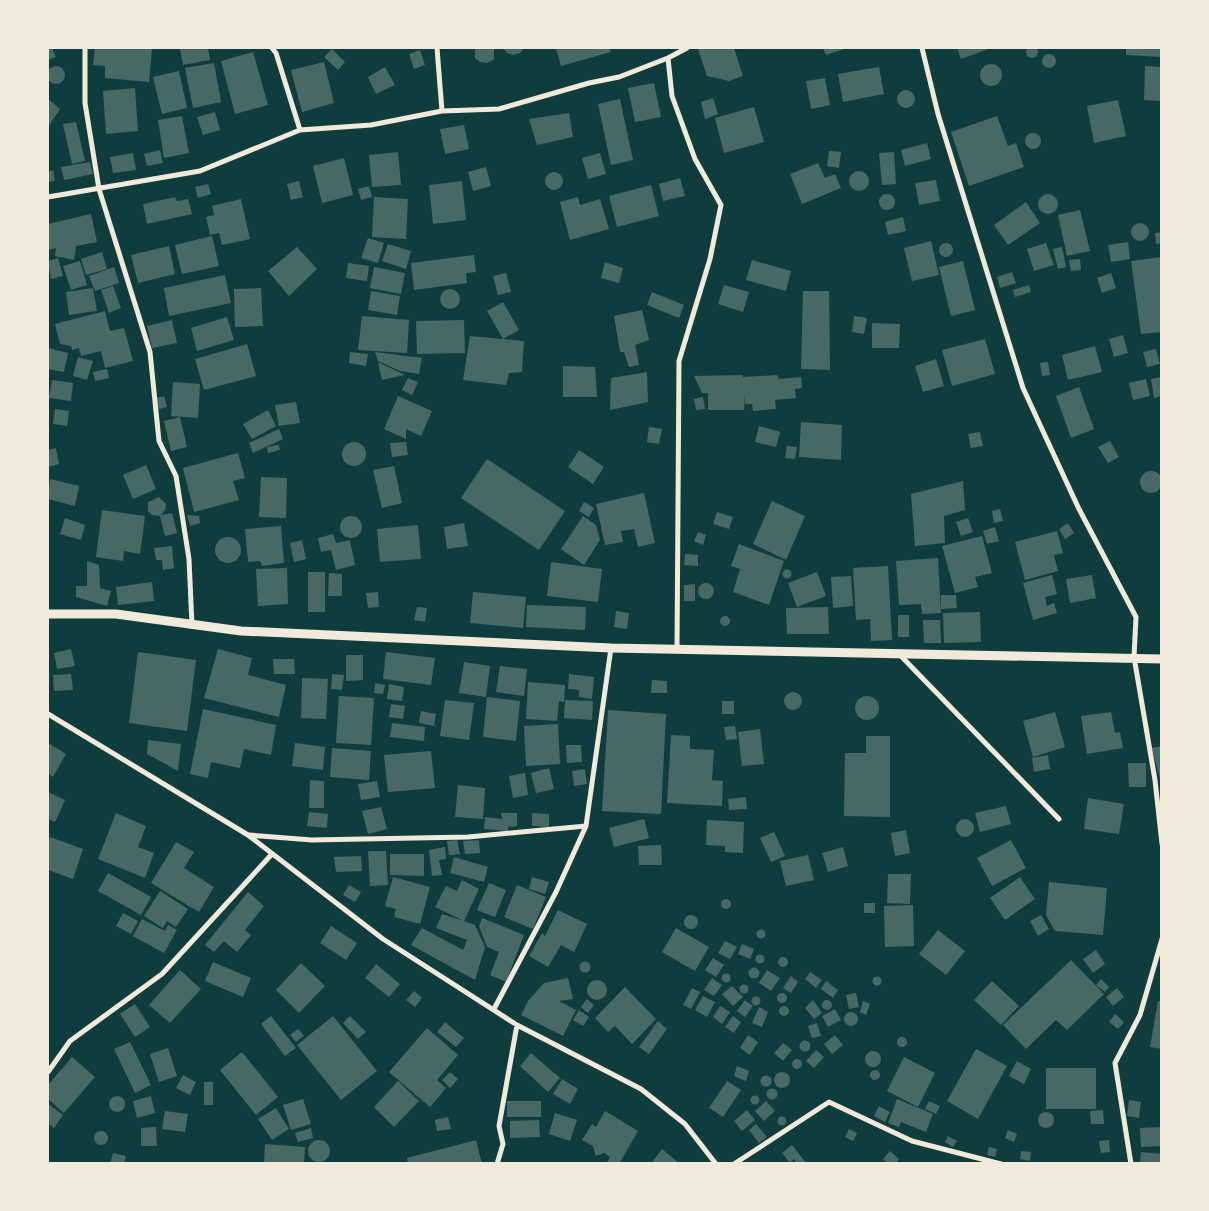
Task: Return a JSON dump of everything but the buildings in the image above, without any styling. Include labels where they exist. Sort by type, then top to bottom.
[{"type":"street","points":[[85,48],[85,103],[99,189],[150,352],[159,440],[176,476],[187,550],[192,626]]},
{"type":"street","points":[[272,48],[276,53],[300,130]]},
{"type":"street","points":[[437,48],[442,111]]},
{"type":"street","points":[[48,197],[200,170],[300,130],[371,125],[442,111],[499,109],[589,82],[619,77],[668,58],[687,48]]},
{"type":"street","points":[[922,48],[938,114],[1023,388],[1078,507],[1136,617],[1134,657],[1155,780],[1162,844]]},
{"type":"street","points":[[668,58],[672,96],[695,159],[721,205],[710,259],[680,361],[677,649]]},
{"type":"street","points":[[48,614],[116,614],[192,626],[241,631],[611,648],[1162,659]]},
{"type":"street","points":[[494,1009],[556,892],[586,826],[611,648]]},
{"type":"street","points":[[899,653],[1058,819]]},
{"type":"street","points":[[48,714],[248,835],[383,939],[516,1025],[641,1089],[685,1124],[716,1164]]},
{"type":"street","points":[[248,835],[312,840],[468,837],[586,826]]},
{"type":"street","points":[[48,1072],[70,1041],[162,974],[272,854]]},
{"type":"street","points":[[1131,1164],[1115,1063],[1140,1015],[1162,939]]},
{"type":"street","points":[[497,1164],[503,1144],[498,1126],[516,1025]]},
{"type":"street","points":[[734,1164],[829,1102],[912,1140],[1001,1164]]}]
